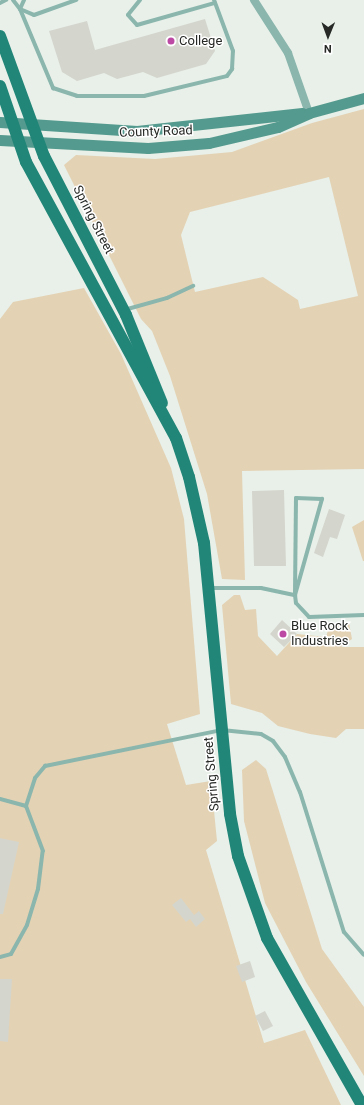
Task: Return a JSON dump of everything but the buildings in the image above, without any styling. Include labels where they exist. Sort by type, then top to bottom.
[{"type":"main road","name":"Spring Street","points":[[0,36],[39,143],[124,310],[155,380],[165,416],[198,509],[209,588],[222,730],[234,837],[258,918],[362,1105]]},
{"type":"main road","name":"Spring Street","points":[[0,86],[26,162],[165,416]]},
{"type":"main road","name":"County Road","points":[[0,140],[148,148],[209,143],[278,127],[309,113],[364,98]]},
{"type":"main road","name":"County Road","points":[[0,122],[137,131],[309,113]]},
{"type":"street","points":[[254,0],[288,54],[309,113]]},
{"type":"lane","points":[[0,3],[6,0]]},
{"type":"lane","points":[[13,0],[20,8],[53,88],[77,96],[144,96],[220,78],[232,69],[233,51],[215,1],[137,25],[128,15],[140,0]]},
{"type":"lane","points":[[20,8],[24,0]]},
{"type":"lane","points":[[20,8],[34,15],[76,0]]},
{"type":"lane","points":[[124,310],[167,298],[193,286]]},
{"type":"lane","points":[[295,595],[322,499],[296,498],[295,595],[299,609],[309,617],[364,615]]},
{"type":"lane","points":[[209,588],[261,588],[295,595]]},
{"type":"lane","points":[[0,957],[11,954],[27,926],[38,889],[43,851],[26,806],[35,778],[45,766],[222,730],[261,734],[273,741],[285,757],[300,792],[344,932],[364,955]]},
{"type":"lane","points":[[0,799],[26,806]]},
{"type":"shaded area","points":[[364,109],[364,469],[242,471],[245,580],[222,579],[207,494],[170,376],[152,331],[141,319],[64,165],[76,155],[155,159],[232,152],[312,123]],"holes":[[[329,177],[358,296],[300,309],[298,300],[263,277],[195,292],[181,235],[190,212]]]},
{"type":"shaded area","points":[[84,288],[121,354],[171,468],[184,519],[200,714],[167,724],[186,785],[211,781],[217,841],[206,850],[264,1043],[305,1030],[341,1105],[0,1105],[0,319],[13,302]]},
{"type":"shaded area","points":[[364,520],[364,561],[363,561],[352,527]]},
{"type":"shaded area","points":[[234,595],[240,595],[245,610],[256,609],[258,636],[277,656],[297,634],[326,637],[329,627],[349,623],[352,639],[341,647],[364,647],[364,729],[346,729],[336,738],[310,734],[278,726],[262,713],[231,704],[222,605]]},
{"type":"shaded area","points":[[256,760],[266,769],[322,949],[364,1007],[364,1076],[306,982],[265,903],[244,821],[242,770]]},
{"type":"place","name":"College","points":[[171,41]]},
{"type":"place","name":"Blue Rock Industries","points":[[283,634]]}]
